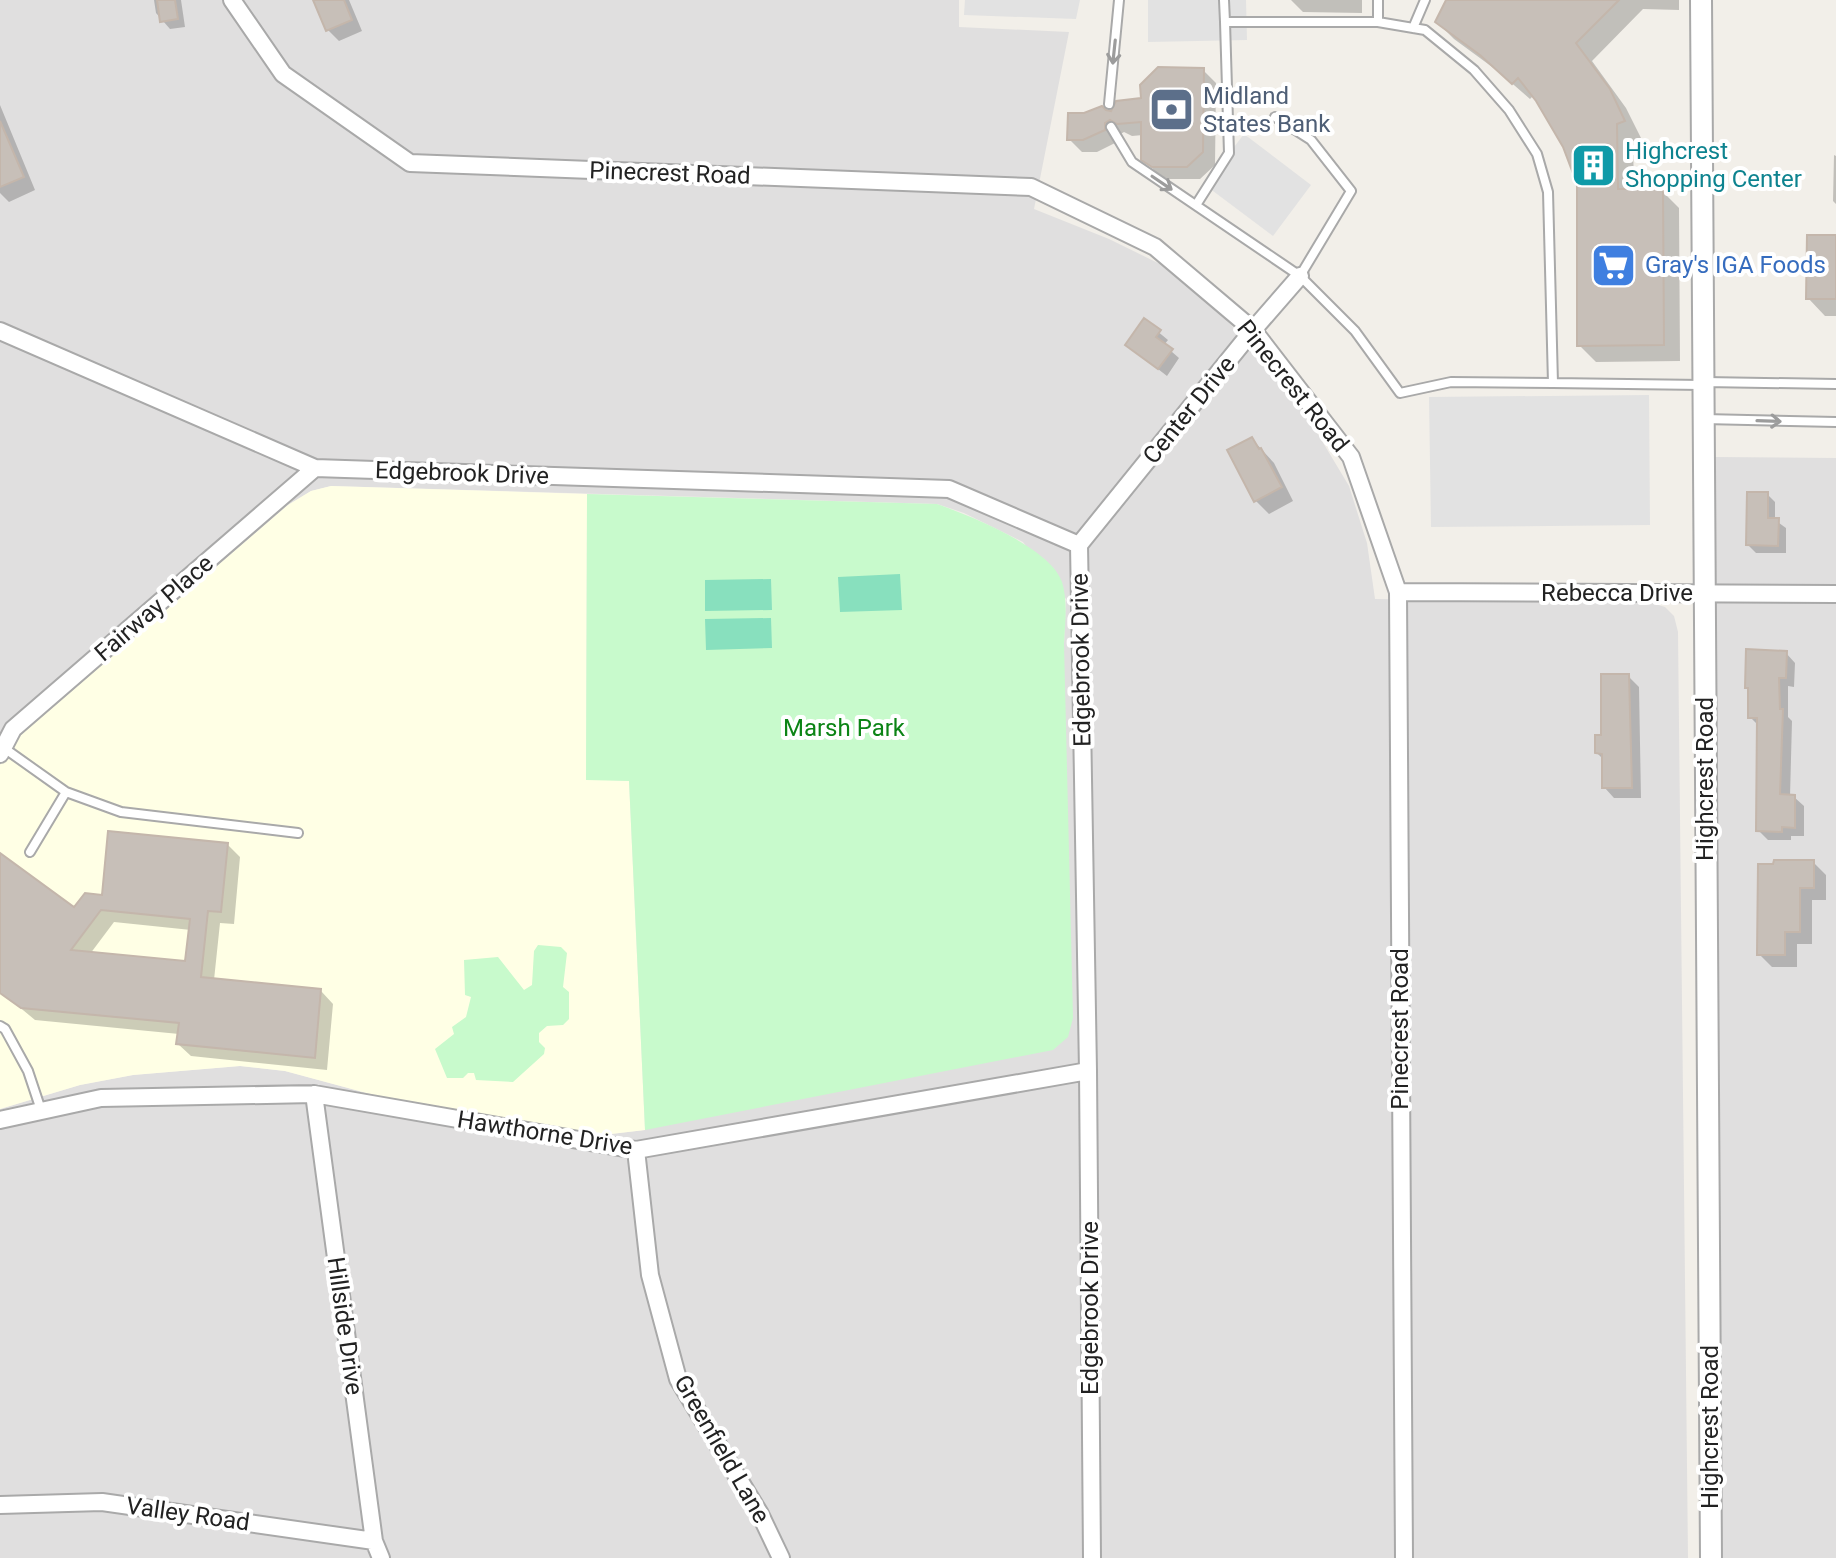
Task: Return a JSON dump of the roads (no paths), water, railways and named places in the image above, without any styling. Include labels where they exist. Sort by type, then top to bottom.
[{"type":"street","name":"Pinecrest Road","points":[[232,0],[283,74],[410,163],[1031,187],[1155,247],[1253,330],[1351,457],[1398,592],[1404,1558]]},
{"type":"street","name":"Highcrest Road","points":[[1701,0],[1711,1558]]},
{"type":"street","name":"Center Drive","points":[[1079,545],[1300,276]]},
{"type":"street","name":"Edgebrook Drive","points":[[0,331],[315,468],[949,489],[1079,545],[1092,1558]]},
{"type":"street","name":"Fairway Place","points":[[2,751],[13,729],[315,468]]},
{"type":"street","name":"Rebecca Drive","points":[[1398,592],[1836,594]]},
{"type":"street","name":"Hawthorne Drive","points":[[0,1120],[101,1098],[314,1094],[636,1150],[1088,1071]]},
{"type":"street","name":"Hillside Drive","points":[[314,1094],[374,1541],[381,1558]]},
{"type":"street","name":"Greenfield Lane","points":[[636,1150],[650,1275],[678,1379],[760,1514],[781,1558]]},
{"type":"street","name":"Valley Road","points":[[0,1505],[102,1502],[374,1541]]},
{"type":"lane","points":[[1109,104],[1119,0]]},
{"type":"lane","points":[[1196,205],[1229,153],[1224,0]]},
{"type":"lane","points":[[1378,0],[1378,22]]},
{"type":"lane","points":[[1413,28],[1425,0]]},
{"type":"lane","points":[[1225,22],[1378,22],[1425,30],[1474,70],[1509,110],[1537,154],[1548,192],[1553,383]]},
{"type":"lane","points":[[1275,117],[1311,140],[1351,191],[1300,276]]},
{"type":"lane","points":[[1111,127],[1132,162],[1300,276],[1355,331],[1400,393],[1451,382],[1836,384]]},
{"type":"lane","points":[[1703,419],[1836,422]]},
{"type":"lane","points":[[2,751],[66,792],[121,812],[298,833]]},
{"type":"lane","points":[[30,852],[66,792]]},
{"type":"lane","points":[[0,1026],[5,1029],[28,1071],[41,1111]]},
{"type":"place","name":"Midland States Bank","points":[[1172,110]]},
{"type":"place","name":"Highcrest Shopping Center","points":[[1594,165]]},
{"type":"place","name":"Gray's IGA Foods","points":[[1614,265]]},
{"type":"park label","name":"Marsh Park","points":[[844,728]]}]
